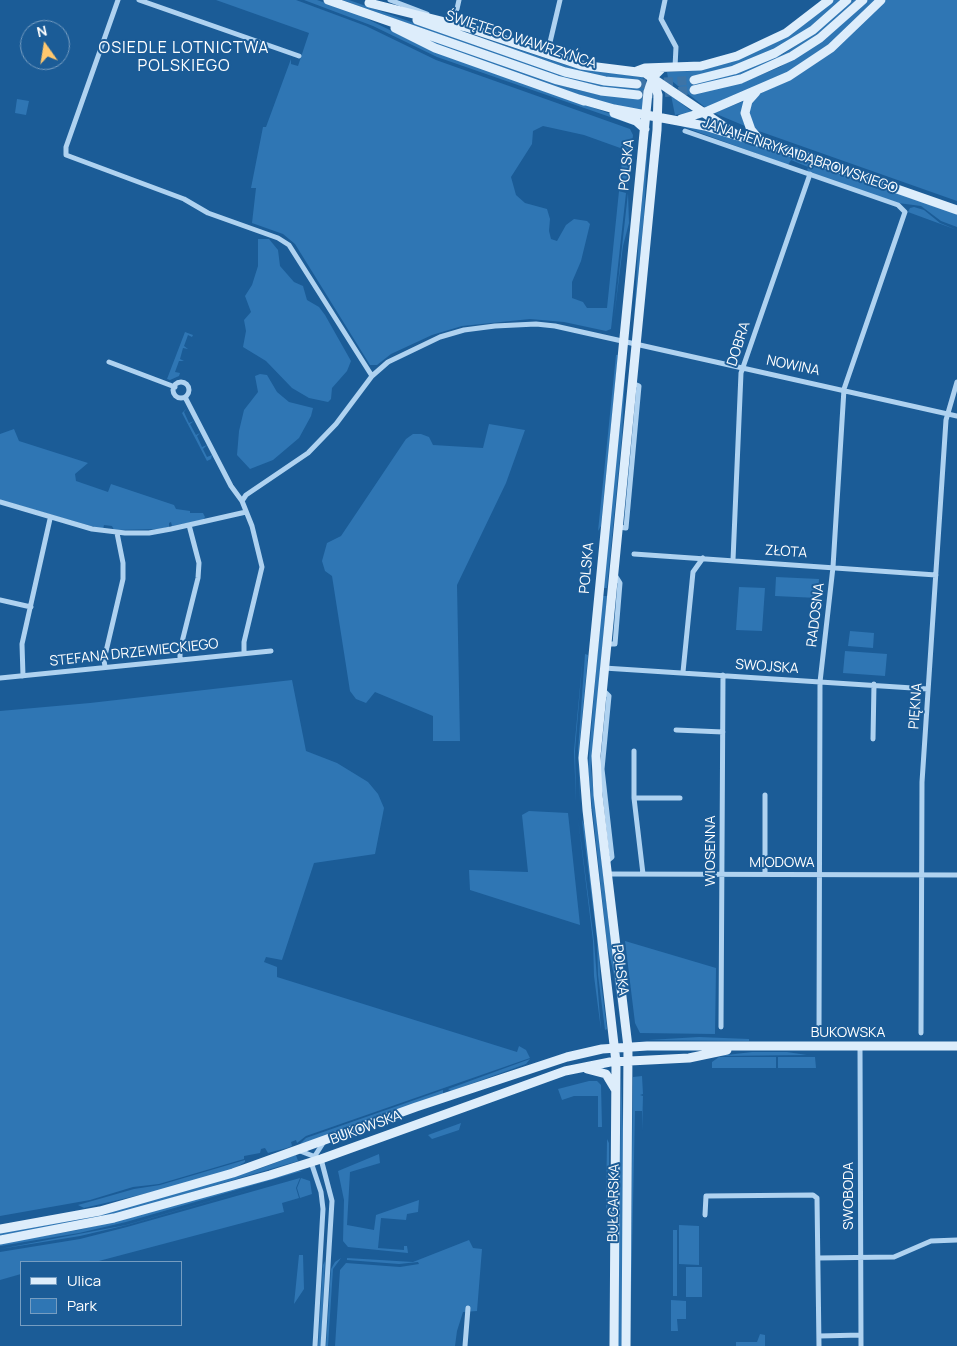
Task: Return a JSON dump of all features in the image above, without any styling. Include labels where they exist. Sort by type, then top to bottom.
[{"type":"main road","points":[[328,0],[373,16],[435,48],[579,99],[636,121],[645,129]]},
{"type":"main road","points":[[360,0],[461,26],[586,66],[636,71],[645,68],[675,68],[710,64],[751,50],[796,27],[829,0]]},
{"type":"main road","points":[[694,80],[734,70],[782,50],[813,30],[848,0]]},
{"type":"main road","points":[[694,90],[741,79],[787,58],[820,38],[862,0]]},
{"type":"main road","points":[[657,130],[672,120],[702,113],[789,76],[819,57],[882,0]]},
{"type":"main road","name":"ŚWIĘTEGO WAWRZYŃCA","points":[[369,3],[564,72],[605,81],[637,84]]},
{"type":"main road","name":"ŚWIĘTEGO WAWRZYŃCA","points":[[373,16],[557,80],[601,91],[638,95]]},
{"type":"main road","points":[[653,77],[662,68]]},
{"type":"main road","name":"JANA HENRYKA DĄBROWSKIEGO","points":[[636,71],[653,77],[702,113],[738,136]]},
{"type":"main road","name":"POLSKA","points":[[616,1062],[587,810],[583,758],[648,92],[653,77]]},
{"type":"main road","name":"POLSKA","points":[[629,1061],[596,766],[613,573],[622,527],[636,385],[636,344],[657,130],[658,95],[653,77]]},
{"type":"main road","points":[[757,91],[748,101],[745,113],[754,134],[767,146]]},
{"type":"main road","name":"JANA HENRYKA DĄBROWSKIEGO","points":[[579,99],[646,115],[697,124],[738,136],[816,160],[957,210]]},
{"type":"main road","name":"BUKOWSKA","points":[[0,1229],[62,1219],[126,1204],[263,1164],[326,1139],[567,1057],[628,1047],[957,1046]]},
{"type":"main road","name":"BUKOWSKA","points":[[0,1240],[114,1218],[316,1159],[578,1068],[616,1062],[689,1058],[739,1047]]},
{"type":"main road","name":"BUŁGARSKA","points":[[626,1346],[629,1061]]},
{"type":"main road","name":"BUŁGARSKA","points":[[614,1346],[616,1062]]},
{"type":"main road","points":[[578,1068],[593,1069],[606,1074],[617,1094]]},
{"type":"street","points":[[118,0],[65,152],[70,158],[151,189],[188,200],[208,213],[278,238],[292,249],[372,376]]},
{"type":"street","points":[[139,0],[299,56]]},
{"type":"street","points":[[390,0],[461,26]]},
{"type":"street","points":[[457,9],[459,0]]},
{"type":"street","points":[[547,55],[560,0]]},
{"type":"street","points":[[665,0],[661,19],[676,47],[675,68]]},
{"type":"street","name":"JANA HENRYKA DĄBROWSKIEGO","points":[[685,131],[898,205],[904,210]]},
{"type":"street","name":"DOBRA","points":[[733,560],[743,367],[810,174]]},
{"type":"street","name":"RADOSNA","points":[[819,1032],[820,682],[833,567],[844,389],[904,219],[904,210]]},
{"type":"street","name":"NOWINA","points":[[242,501],[246,495],[293,466],[308,453],[336,424],[372,376],[398,356],[440,337],[464,330],[536,324],[555,326],[947,412],[957,416]]},
{"type":"street","points":[[109,362],[170,383],[175,387],[176,396],[185,397]]},
{"type":"street","name":"PIĘKNA","points":[[921,1033],[924,875],[922,782],[947,412],[957,382]]},
{"type":"street","points":[[175,387],[181,383],[187,386],[189,393],[185,397]]},
{"type":"street","points":[[185,397],[232,488],[242,501],[252,526],[262,567],[244,642],[244,653]]},
{"type":"street","points":[[0,502],[50,519],[117,533],[149,533],[246,512]]},
{"type":"street","points":[[24,676],[22,644],[50,519]]},
{"type":"street","points":[[180,660],[180,650],[198,578],[199,563],[189,525]]},
{"type":"street","points":[[105,667],[104,660],[123,579],[123,563],[117,533]]},
{"type":"street","name":"ZŁOTA","points":[[634,554],[936,575]]},
{"type":"street","points":[[683,672],[692,572],[703,558]]},
{"type":"street","points":[[0,600],[31,607]]},
{"type":"street","name":"STEFANA DRZEWIECKIEGO","points":[[0,678],[271,651]]},
{"type":"street","name":"SWOJSKA","points":[[604,668],[928,689]]},
{"type":"street","name":"WIOSENNA","points":[[722,1027],[723,675]]},
{"type":"street","points":[[873,739],[874,684]]},
{"type":"street","points":[[676,730],[723,732]]},
{"type":"street","points":[[634,751],[634,798],[643,874]]},
{"type":"street","points":[[765,796],[765,873]]},
{"type":"street","points":[[634,798],[680,798]]},
{"type":"street","name":"MIODOWA","points":[[607,874],[957,875]]},
{"type":"street","name":"SWOBODA","points":[[860,1047],[861,1346]]},
{"type":"street","points":[[315,1346],[323,1209],[316,1159],[326,1139]]},
{"type":"street","points":[[297,1150],[316,1159],[331,1191],[333,1216],[323,1346]]},
{"type":"street","points":[[705,1215],[706,1196],[813,1195],[817,1198],[819,1346]]},
{"type":"street","points":[[818,1258],[894,1257],[931,1241],[957,1240]]},
{"type":"street","points":[[465,1346],[468,1308]]},
{"type":"street","points":[[819,1336],[861,1336]]},
{"type":"green space","points":[[216,0],[296,0],[366,26],[436,60],[630,129],[633,135],[628,184],[620,183],[623,149],[584,135],[543,126],[533,131],[532,144],[511,177],[516,195],[525,203],[547,209],[550,219],[549,231],[551,239],[557,241],[566,225],[574,219],[587,221],[590,224],[581,261],[572,282],[572,298],[583,302],[587,308],[607,308],[619,191],[626,193],[611,329],[606,331],[564,322],[530,319],[462,326],[432,335],[391,354],[377,365],[370,365],[295,244],[283,234],[252,223],[256,188],[251,188],[263,127],[266,127],[291,59],[291,64],[298,66],[309,33]]},
{"type":"green space","points":[[304,0],[317,0],[355,13],[437,53],[628,120],[639,127],[437,57],[373,26]]},
{"type":"green space","points":[[342,0],[349,0],[530,64],[599,76],[573,70],[431,21],[566,65],[642,77],[645,80],[642,111],[602,103],[444,48],[419,36],[573,89],[601,95],[638,98],[638,91],[604,87],[559,77]]},
{"type":"green space","points":[[834,0],[842,0],[809,28],[782,46],[693,84],[734,74],[783,54],[818,31],[853,0],[857,0],[822,31],[794,50],[766,65],[694,94],[741,83],[780,67],[833,32],[868,0],[877,0],[829,45],[793,70],[706,108],[668,78],[667,72],[692,71],[795,31]]},
{"type":"green space","points":[[886,0],[957,0],[957,201],[753,129],[747,109],[758,94],[785,82],[844,40]]},
{"type":"green space","points":[[671,95],[691,111],[693,112],[675,115]]},
{"type":"green space","points":[[17,99],[29,101],[26,115],[15,113]]},
{"type":"green space","points":[[744,101],[741,114],[745,126],[714,113]]},
{"type":"green space","points":[[676,124],[702,128],[802,160],[957,214],[957,227],[941,221],[921,206],[898,203],[807,172],[808,167],[791,160],[788,165]]},
{"type":"green space","points":[[759,134],[866,172],[865,174],[765,139]]},
{"type":"green space","points":[[648,137],[644,216],[634,321],[639,232]]},
{"type":"green space","points":[[628,193],[629,223],[623,246],[614,318]]},
{"type":"green space","points":[[914,207],[924,210],[940,223],[957,230],[908,212],[910,208]]},
{"type":"green space","points":[[258,239],[269,239],[278,250],[280,266],[294,282],[303,286],[307,300],[319,307],[325,315],[351,361],[347,371],[332,388],[331,399],[328,402],[309,398],[292,388],[266,361],[243,347],[246,331],[244,320],[251,312],[245,296],[252,285],[258,266]]},
{"type":"green space","points":[[185,332],[193,335],[192,337],[188,335],[184,346],[188,349],[183,348],[180,359],[184,361],[179,361],[175,372],[180,373],[179,376],[170,380],[167,379]]},
{"type":"green space","points":[[616,355],[618,355],[601,526],[598,531]]},
{"type":"green space","points":[[626,356],[622,436],[607,588],[603,588]]},
{"type":"green space","points":[[260,374],[267,375],[277,392],[289,402],[313,408],[311,416],[299,438],[273,460],[250,469],[237,455],[239,431],[244,410],[258,392],[255,376]]},
{"type":"green space","points":[[187,408],[184,412],[189,423],[194,421],[190,424],[196,435],[200,433],[197,436],[202,447],[207,445],[203,449],[207,457],[212,455],[211,459],[207,461],[182,413]]},
{"type":"green space","points":[[489,424],[525,430],[506,483],[457,585],[460,741],[433,741],[433,716],[375,692],[366,703],[356,699],[350,691],[332,576],[325,571],[322,561],[327,543],[341,536],[406,439],[413,434],[421,434],[429,437],[433,445],[483,448]]},
{"type":"green space","points":[[14,429],[19,441],[88,463],[75,474],[76,481],[108,492],[111,484],[174,505],[176,509],[190,511],[190,513],[203,513],[205,517],[203,520],[172,526],[171,522],[169,527],[159,529],[114,530],[112,526],[104,525],[103,529],[98,528],[0,500],[0,434]]},
{"type":"green space","points":[[776,577],[819,579],[818,598],[775,596]]},
{"type":"green space","points":[[739,587],[765,588],[762,631],[736,630]]},
{"type":"green space","points":[[602,596],[607,596],[591,769],[621,1028],[614,975],[607,944],[588,769]]},
{"type":"green space","points":[[850,631],[874,633],[873,648],[848,646]]},
{"type":"green space","points":[[845,651],[887,654],[885,676],[843,673]]},
{"type":"green space","points":[[585,654],[588,655],[579,750],[580,803],[578,750]]},
{"type":"green space","points":[[583,655],[575,750],[576,803],[574,751]]},
{"type":"green space","points":[[292,680],[306,751],[337,763],[368,782],[378,794],[384,808],[375,854],[314,863],[282,960],[266,957],[264,962],[277,967],[277,977],[517,1052],[519,1046],[526,1050],[530,1058],[306,1136],[297,1143],[296,1140],[291,1142],[292,1146],[287,1148],[268,1153],[265,1148],[261,1149],[260,1153],[244,1156],[244,1159],[159,1184],[133,1187],[90,1200],[0,1216],[0,711],[90,703]]},
{"type":"green space","points":[[529,811],[568,813],[580,925],[470,890],[469,870],[528,872],[522,815]]},
{"type":"green space","points":[[578,818],[594,941],[601,1030],[594,976],[593,941]]},
{"type":"green space","points":[[582,820],[585,826],[599,948],[600,975],[607,1029],[605,1030],[598,975],[597,940]]},
{"type":"green space","points":[[625,941],[716,968],[715,1034],[640,1033],[635,1023]]},
{"type":"green space","points":[[699,1037],[749,1039],[749,1041],[648,1040]]},
{"type":"green space","points":[[752,1052],[787,1052],[807,1055],[718,1056]]},
{"type":"green space","points":[[719,1057],[776,1057],[776,1068],[712,1068],[712,1062]]},
{"type":"green space","points":[[778,1057],[815,1057],[816,1068],[778,1068]]},
{"type":"green space","points":[[530,1059],[526,1064],[451,1091],[448,1089]]},
{"type":"green space","points":[[621,1076],[624,1156],[622,1346],[618,1346]]},
{"type":"green space","points":[[642,1076],[643,1094],[640,1095],[643,1096],[642,1131],[642,1111],[635,1111],[630,1346],[633,1077]]},
{"type":"green space","points":[[589,1081],[597,1081],[601,1085],[602,1127],[598,1127],[598,1096],[574,1096],[562,1100],[558,1089]]},
{"type":"green space","points":[[443,1090],[443,1094],[298,1146],[306,1138]]},
{"type":"green space","points":[[461,1123],[459,1130],[432,1139],[428,1135]]},
{"type":"green space","points":[[607,1139],[609,1143],[609,1203],[606,1209]]},
{"type":"green space","points":[[379,1154],[380,1163],[350,1172],[347,1225],[374,1230],[376,1215],[419,1200],[418,1212],[407,1214],[406,1220],[381,1218],[378,1248],[404,1250],[404,1246],[407,1246],[408,1253],[348,1247],[343,1241],[344,1200],[338,1171]]},
{"type":"green space","points":[[296,1155],[298,1161],[110,1216],[0,1236],[0,1233],[81,1219],[130,1206],[256,1170]]},
{"type":"green space","points":[[245,1160],[245,1162],[232,1170],[165,1189],[84,1208],[78,1205],[134,1189],[160,1185]]},
{"type":"green space","points":[[302,1171],[126,1222],[79,1233],[0,1246],[0,1243],[78,1230],[125,1219]]},
{"type":"green space","points":[[297,1176],[127,1225],[80,1236],[0,1249],[126,1225]]},
{"type":"green space","points":[[300,1178],[296,1188],[299,1198],[282,1203],[284,1212],[99,1261],[20,1261],[20,1274],[0,1280],[0,1252],[80,1239]]},
{"type":"green space","points":[[301,1178],[310,1181],[312,1194],[300,1198],[297,1188]]},
{"type":"green space","points":[[679,1225],[699,1226],[699,1265],[679,1264]]},
{"type":"green space","points":[[673,1230],[677,1230],[677,1296],[673,1296]]},
{"type":"green space","points":[[469,1240],[473,1248],[482,1249],[477,1311],[463,1312],[455,1346],[335,1346],[340,1270],[346,1263],[400,1267],[419,1264],[418,1262],[399,1264],[347,1260],[347,1258],[413,1262]]},
{"type":"green space","points":[[299,1255],[303,1255],[304,1289],[294,1304]]},
{"type":"green space","points":[[341,1258],[333,1269],[328,1346],[326,1346],[331,1269],[335,1262]]},
{"type":"green space","points":[[325,1261],[321,1346],[318,1346],[323,1265]]},
{"type":"green space","points":[[686,1267],[702,1267],[702,1297],[686,1297]]},
{"type":"green space","points":[[671,1300],[686,1301],[686,1319],[677,1319],[678,1331],[671,1331]]},
{"type":"green space","points":[[760,1334],[765,1335],[765,1346],[736,1346],[736,1342],[757,1342]]},
{"type":"tunnel","points":[[637,84],[694,80]]},
{"type":"tunnel","points":[[638,95],[694,90]]},
{"type":"district","name":"OSIEDLE LOTNICTWA POLSKIEGO","points":[[184,58]]}]
